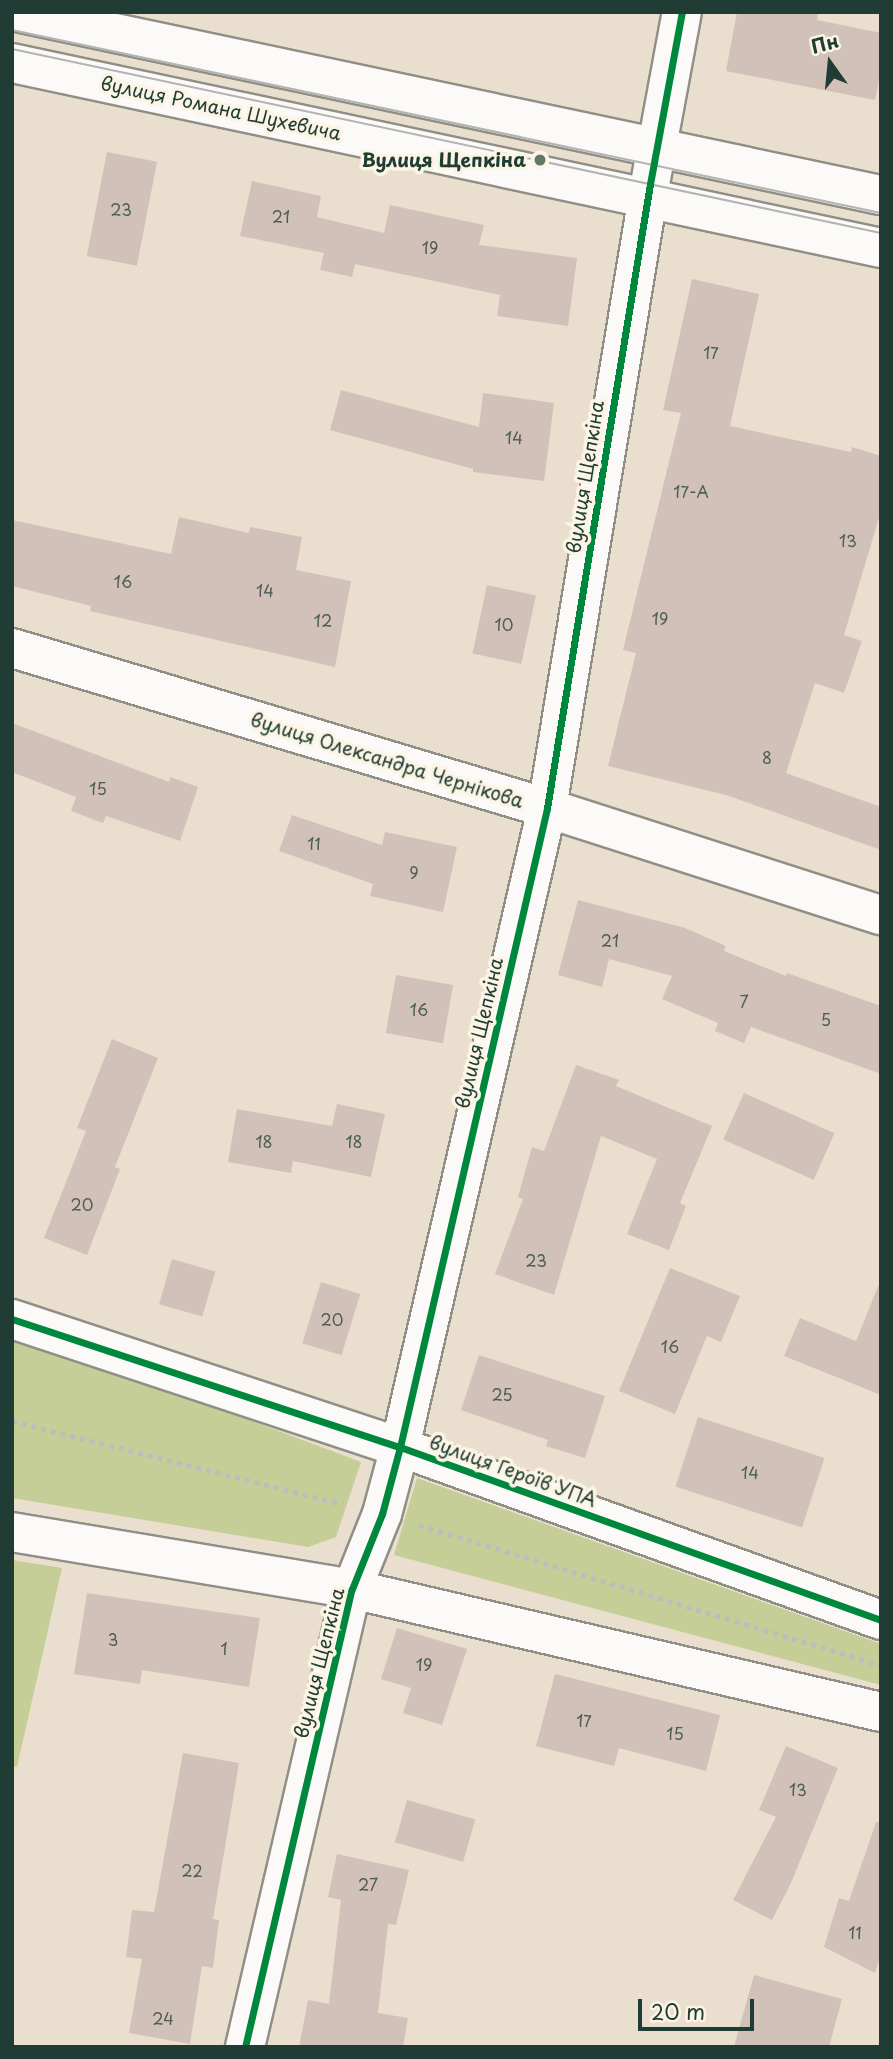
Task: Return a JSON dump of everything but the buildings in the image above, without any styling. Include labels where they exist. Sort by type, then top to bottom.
[{"type":"street","points":[[16,12],[881,195]]},
{"type":"street","name":"вулиця Щепкіна","points":[[245,2047],[352,1588],[382,1514],[400,1447],[547,808],[647,198],[682,12]]},
{"type":"street","name":"вулиця Романа Шухевича","points":[[12,63],[881,248]]},
{"type":"street","name":"вулиця Олександра Чернікова","points":[[12,648],[547,808],[881,915]]},
{"type":"street","name":"вулиця Героїв УПА","points":[[12,1319],[400,1447],[881,1620]]},
{"type":"street","points":[[12,1532],[352,1588],[881,1712]]},
{"type":"path","points":[[12,1421],[382,1514],[881,1665]]},
{"type":"green space","points":[[12,1331],[361,1462],[336,1537],[308,1547],[12,1498]]},
{"type":"green space","points":[[417,1478],[881,1644],[881,1685],[394,1555]]},
{"type":"green space","points":[[12,1560],[62,1568],[17,1767],[12,1766]]},
{"type":"tram line","points":[[12,30],[881,213]]},
{"type":"tram line","points":[[12,49],[881,233]]},
{"type":"cycle path","points":[[245,2047],[352,1589],[382,1514],[400,1447],[547,808],[650,184],[682,12]]},
{"type":"cycle path","points":[[12,1319],[400,1447],[881,1620]]},
{"type":"place","name":"Вулиця Щепкіна","points":[[540,160]]}]
